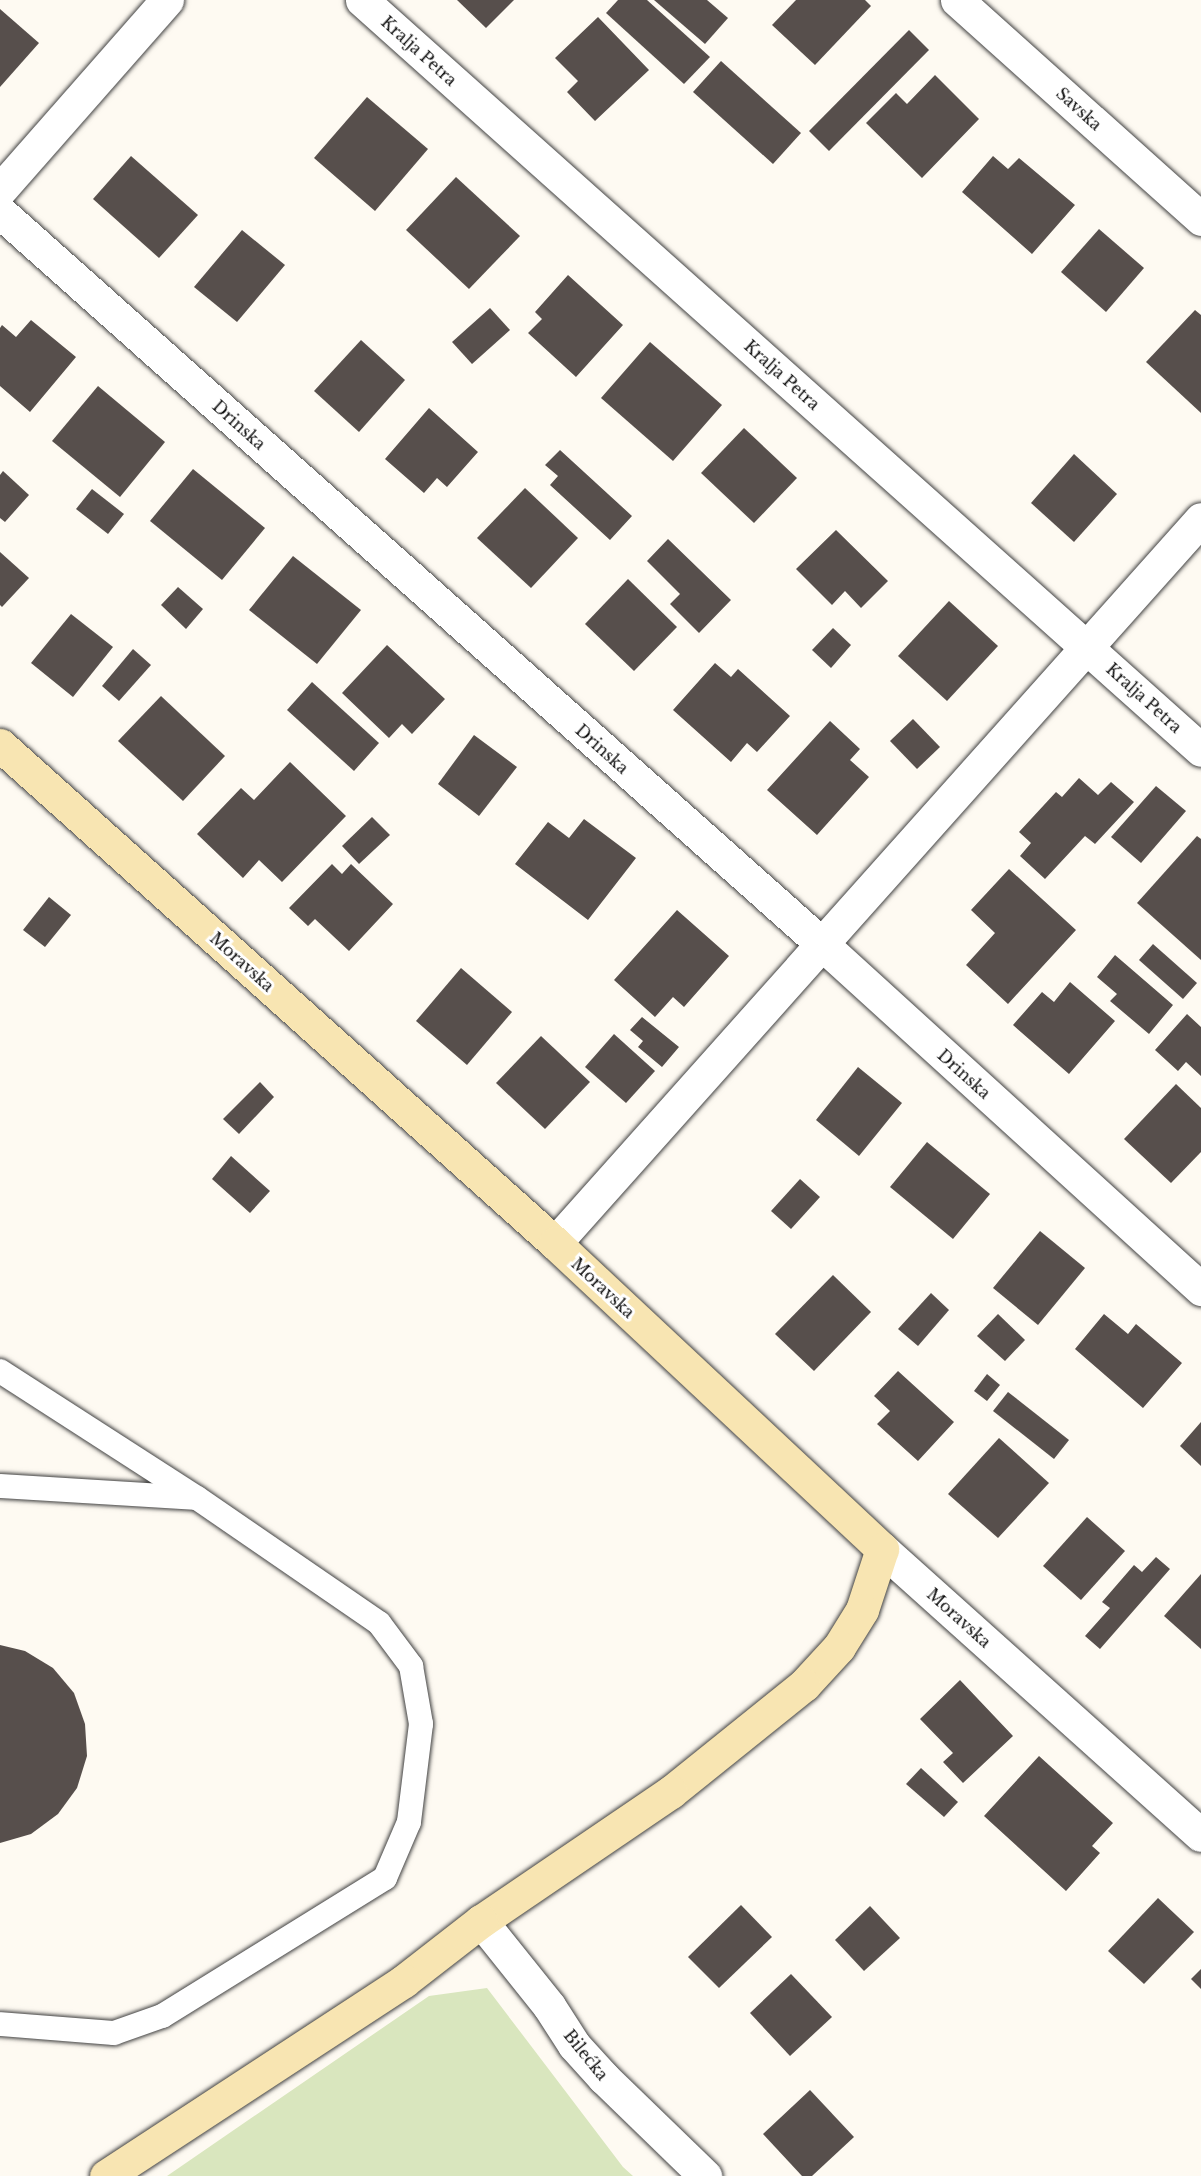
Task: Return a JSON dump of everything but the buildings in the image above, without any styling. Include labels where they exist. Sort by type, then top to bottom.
[{"type":"street","points":[[0,190],[166,0]]},
{"type":"street","name":"Kralja Petra","points":[[362,0],[1201,750]]},
{"type":"street","name":"Savska","points":[[957,0],[1201,219]]},
{"type":"street","name":"Drinska","points":[[0,212],[822,944],[1201,1289]]},
{"type":"street","points":[[555,1243],[1201,519]]},
{"type":"street","name":"Moravska","points":[[0,745],[555,1243],[882,1549],[1201,1835]]},
{"type":"street","points":[[106,2176],[404,1981],[482,1921],[671,1792],[804,1685],[839,1647],[862,1610],[882,1549]]},
{"type":"street","name":"Bilećka","points":[[482,1921],[549,2006],[574,2045],[604,2078],[705,2176]]},
{"type":"lane","points":[[0,1371],[197,1498],[379,1623],[411,1666],[421,1724],[409,1822],[385,1878],[162,2016],[114,2033],[0,2024]]},
{"type":"lane","points":[[0,1486],[197,1498]]},
{"type":"green space","points":[[487,1988],[623,2167],[633,2176],[167,2176],[429,1996]]}]
